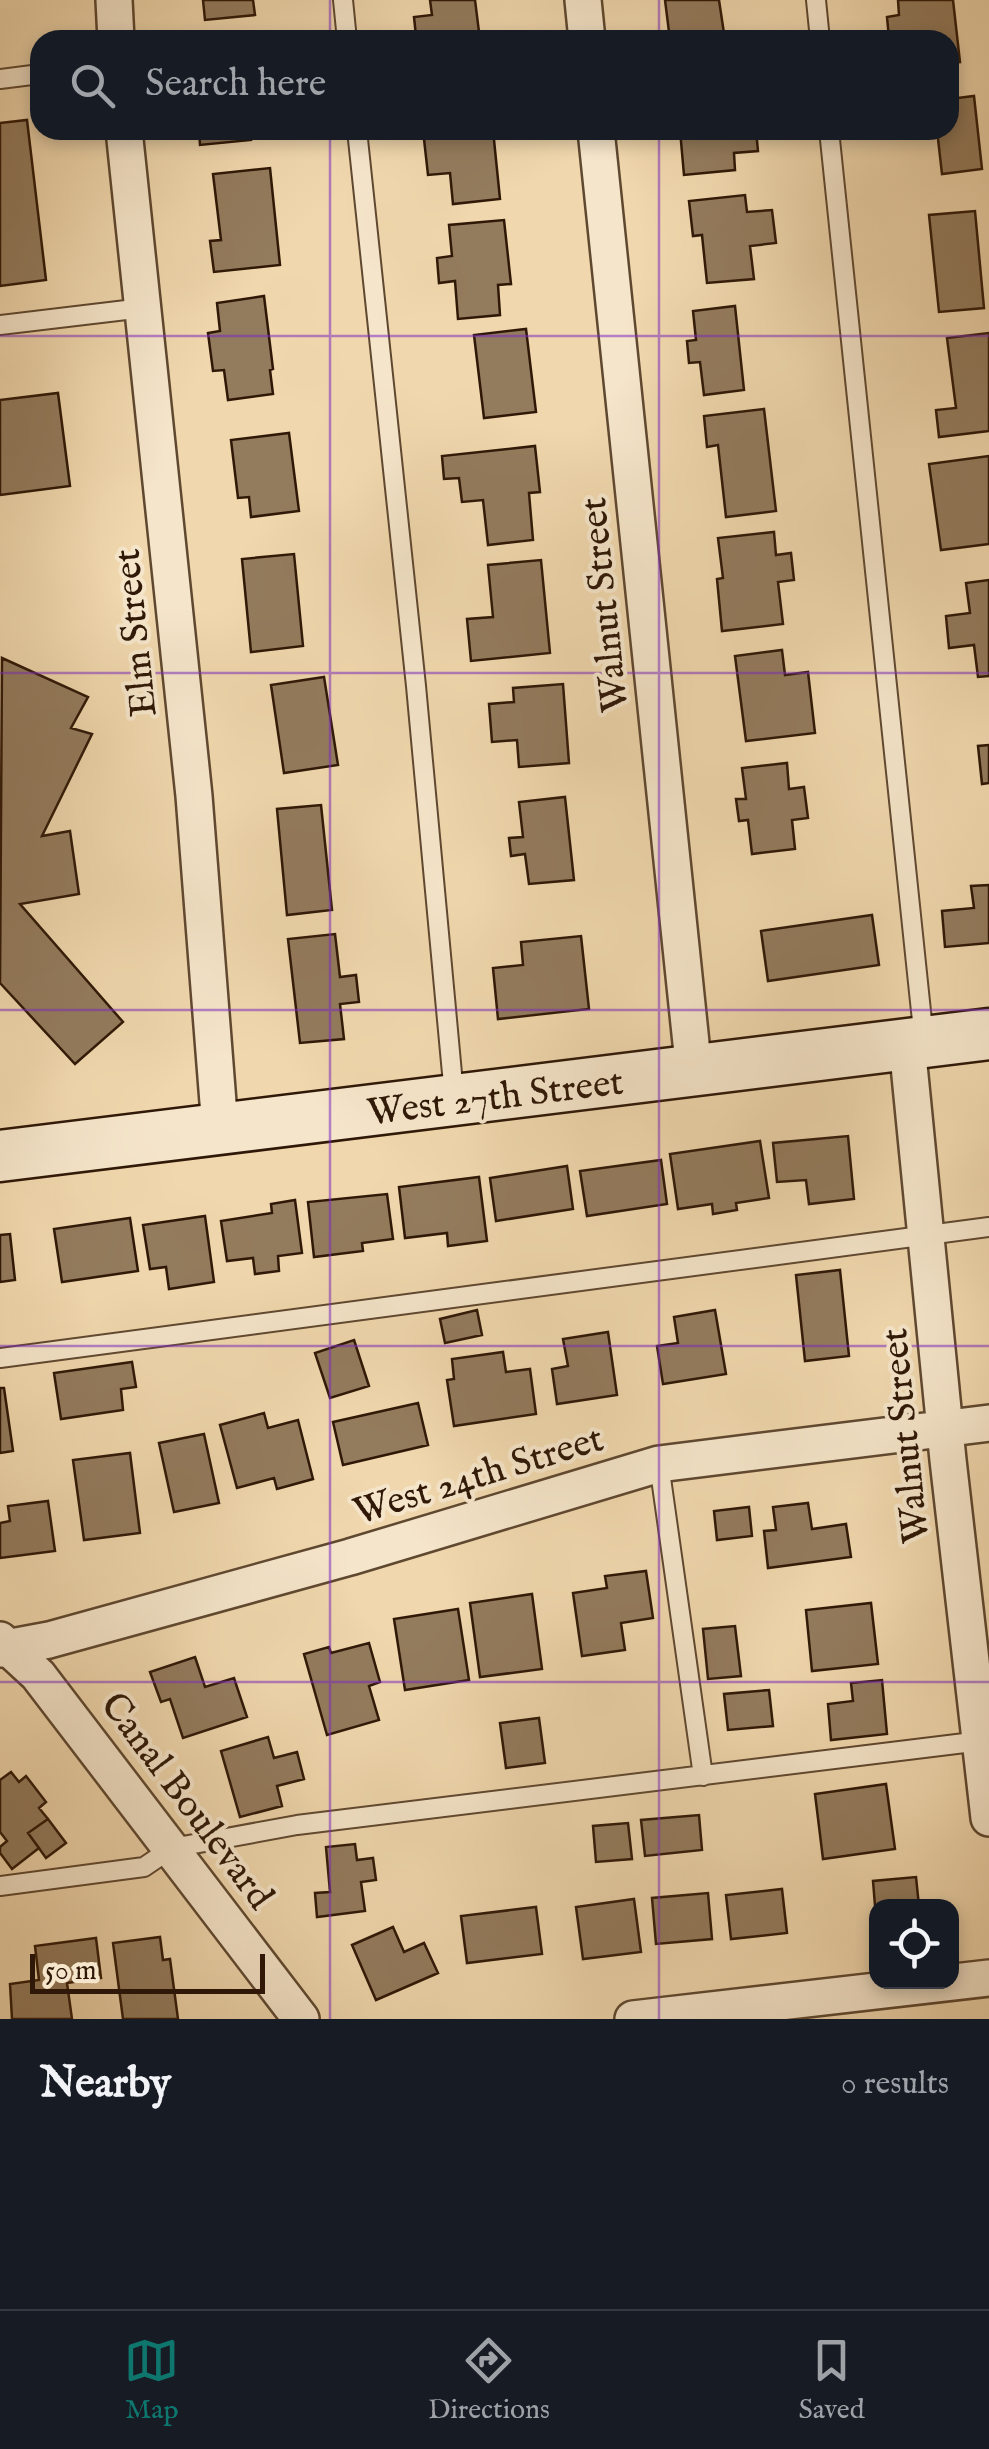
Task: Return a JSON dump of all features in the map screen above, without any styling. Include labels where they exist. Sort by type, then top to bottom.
[{"type":"main road","name":"West 27th Street","points":[[0,1156],[989,1034]]},
{"type":"street","points":[[114,0],[116,30]]},
{"type":"street","points":[[583,0],[586,30]]},
{"type":"street","name":"Elm Street","points":[[125,140],[194,796],[220,1128]]},
{"type":"street","name":"Walnut Street","points":[[597,140],[694,1072]]},
{"type":"street","name":"Walnut Street","points":[[916,1044],[926,1235],[989,1818]]},
{"type":"street","name":"West 24th Street","points":[[3,1646],[350,1558],[659,1464],[989,1423]]},
{"type":"street","name":"Canal Boulevard","points":[[3,1646],[38,1675],[301,2019]]},
{"type":"street","points":[[633,2019],[804,2009],[989,1978]]},
{"type":"lane","points":[[343,0],[346,30]]},
{"type":"lane","points":[[816,0],[819,30]]},
{"type":"lane","points":[[0,79],[30,75]]},
{"type":"lane","points":[[358,140],[455,1101]]},
{"type":"lane","points":[[830,140],[916,1044]]},
{"type":"lane","points":[[0,325],[143,308]]},
{"type":"lane","points":[[0,1358],[989,1227]]},
{"type":"lane","points":[[659,1464],[703,1776]]},
{"type":"lane","points":[[0,1886],[144,1866],[172,1848],[297,1825],[981,1741]]},
{"type":"building","points":[[203,0],[253,0],[255,15],[205,20]]},
{"type":"building","points":[[430,0],[475,0],[479,30],[415,30],[414,17],[432,15]]},
{"type":"building","points":[[665,0],[719,0],[724,30],[669,30]]},
{"type":"building","points":[[898,0],[953,0],[956,30],[888,30],[887,17],[899,15]]},
{"type":"building","points":[[974,96],[982,169],[942,174],[938,140],[959,140],[959,98]]},
{"type":"building","points":[[27,120],[46,280],[0,286],[0,123]]},
{"type":"building","points":[[200,140],[251,140],[200,145]]},
{"type":"building","points":[[424,140],[494,140],[500,199],[453,204],[450,173],[428,175]]},
{"type":"building","points":[[681,140],[757,140],[758,151],[734,153],[735,170],[684,175]]},
{"type":"building","points":[[270,168],[280,265],[214,272],[210,241],[221,240],[213,174]]},
{"type":"building","points":[[745,195],[747,212],[772,210],[776,243],[750,246],[754,279],[707,283],[702,235],[693,236],[689,201]]},
{"type":"building","points":[[975,211],[984,308],[939,312],[929,215]]},
{"type":"building","points":[[504,220],[511,284],[498,285],[500,315],[458,319],[455,281],[439,283],[437,258],[452,256],[449,225]]},
{"type":"building","points":[[264,296],[273,394],[228,400],[224,370],[213,371],[208,333],[220,331],[217,303]]},
{"type":"building","points":[[735,306],[744,390],[704,395],[700,362],[689,363],[687,341],[696,340],[693,311]]},
{"type":"building","points":[[526,329],[536,412],[484,418],[474,335]]},
{"type":"building","points":[[989,333],[989,431],[939,437],[936,410],[956,408],[947,338]]},
{"type":"building","points":[[58,393],[70,486],[0,495],[0,400]]},
{"type":"building","points":[[764,409],[776,511],[726,517],[718,445],[707,447],[704,416]]},
{"type":"building","points":[[289,433],[299,511],[251,517],[249,497],[238,498],[231,440]]},
{"type":"building","points":[[535,446],[540,492],[529,493],[533,540],[488,545],[483,500],[462,502],[459,478],[444,479],[442,456]]},
{"type":"building","points":[[989,456],[989,544],[941,550],[929,464]]},
{"type":"building","points":[[774,532],[776,555],[791,553],[794,580],[778,582],[783,624],[722,631],[717,579],[723,578],[718,538]]},
{"type":"building","points":[[294,554],[303,646],[251,652],[242,559]]},
{"type":"building","points":[[541,560],[550,653],[471,661],[467,619],[493,617],[488,565]]},
{"type":"building","points":[[989,580],[989,676],[978,677],[974,645],[949,648],[946,616],[970,613],[966,583]]},
{"type":"building","points":[[782,650],[785,675],[808,672],[815,733],[746,741],[735,656]]},
{"type":"building","points":[[2,658],[88,697],[71,728],[92,734],[42,836],[70,831],[79,894],[20,904],[123,1022],[75,1064],[0,983]]},
{"type":"building","points":[[324,677],[338,765],[284,773],[271,685]]},
{"type":"building","points":[[563,684],[569,763],[519,767],[517,740],[492,742],[489,704],[514,702],[513,688]]},
{"type":"building","points":[[989,745],[989,783],[982,784],[978,746]]},
{"type":"building","points":[[787,763],[789,789],[804,787],[808,818],[792,820],[795,849],[752,854],[748,820],[739,821],[736,799],[746,799],[742,768]]},
{"type":"building","points":[[565,797],[574,880],[529,884],[525,854],[511,856],[509,838],[523,837],[519,802]]},
{"type":"building","points":[[321,805],[332,910],[287,915],[277,809]]},
{"type":"building","points":[[989,885],[989,943],[945,947],[942,911],[974,908],[971,886]]},
{"type":"building","points":[[872,915],[879,965],[768,981],[761,931]]},
{"type":"building","points":[[335,934],[340,977],[356,975],[359,1002],[340,1004],[344,1039],[300,1043],[288,939]]},
{"type":"building","points":[[581,936],[589,1009],[498,1019],[493,968],[523,965],[521,942]]},
{"type":"building","points":[[848,1136],[854,1199],[809,1204],[806,1180],[777,1182],[773,1143]]},
{"type":"building","points":[[760,1141],[769,1198],[736,1203],[737,1210],[713,1214],[712,1204],[678,1209],[670,1154]]},
{"type":"building","points":[[661,1160],[667,1204],[587,1216],[580,1171]]},
{"type":"building","points":[[567,1166],[573,1209],[496,1221],[490,1178]]},
{"type":"building","points":[[479,1177],[487,1241],[448,1246],[447,1233],[405,1238],[399,1187]]},
{"type":"building","points":[[387,1194],[393,1239],[362,1243],[363,1251],[314,1257],[308,1202]]},
{"type":"building","points":[[295,1200],[302,1253],[278,1256],[279,1271],[255,1274],[253,1258],[227,1261],[221,1221],[272,1213],[271,1204]]},
{"type":"building","points":[[205,1216],[214,1282],[169,1289],[166,1267],[150,1269],[143,1225]]},
{"type":"building","points":[[130,1218],[138,1271],[62,1282],[54,1229]]},
{"type":"building","points":[[10,1234],[15,1280],[0,1282],[0,1235]]},
{"type":"building","points":[[840,1270],[849,1356],[805,1361],[796,1275]]},
{"type":"building","points":[[477,1310],[482,1335],[445,1343],[440,1319]]},
{"type":"building","points":[[715,1310],[726,1374],[663,1384],[657,1346],[678,1343],[674,1317]]},
{"type":"building","points":[[608,1332],[617,1395],[557,1404],[552,1369],[568,1366],[563,1339]]},
{"type":"building","points":[[354,1340],[369,1386],[330,1398],[315,1353]]},
{"type":"building","points":[[503,1352],[506,1372],[530,1369],[536,1414],[454,1426],[447,1380],[454,1379],[452,1359]]},
{"type":"building","points":[[132,1362],[136,1387],[121,1389],[123,1410],[61,1419],[54,1373]]},
{"type":"building","points":[[0,1388],[4,1388],[13,1451],[0,1453]]},
{"type":"building","points":[[418,1403],[428,1445],[343,1465],[333,1422]]},
{"type":"building","points":[[264,1413],[268,1428],[298,1420],[313,1479],[277,1489],[274,1478],[237,1488],[220,1425]]},
{"type":"building","points":[[204,1434],[219,1503],[174,1512],[159,1443]]},
{"type":"building","points":[[130,1453],[140,1533],[84,1540],[73,1460]]},
{"type":"building","points":[[48,1501],[55,1551],[0,1558],[0,1523],[10,1521],[8,1506]]},
{"type":"building","points":[[808,1503],[812,1529],[846,1524],[851,1557],[768,1568],[764,1531],[776,1530],[773,1507]]},
{"type":"building","points":[[749,1507],[752,1536],[717,1540],[714,1511]]},
{"type":"building","points":[[646,1571],[653,1618],[621,1623],[625,1650],[582,1656],[573,1593],[607,1588],[605,1576]]},
{"type":"building","points":[[532,1594],[542,1669],[480,1677],[470,1603]]},
{"type":"building","points":[[871,1603],[878,1664],[812,1671],[806,1610]]},
{"type":"building","points":[[458,1609],[469,1680],[405,1690],[394,1619]]},
{"type":"building","points":[[735,1626],[741,1676],[708,1679],[703,1629]]},
{"type":"building","points":[[369,1643],[380,1682],[369,1686],[379,1720],[327,1735],[304,1654],[329,1647],[331,1653]]},
{"type":"building","points":[[195,1657],[205,1687],[234,1678],[247,1717],[183,1738],[170,1699],[161,1702],[150,1672]]},
{"type":"building","points":[[882,1680],[887,1734],[831,1740],[828,1704],[853,1701],[851,1683]]},
{"type":"building","points":[[769,1690],[773,1726],[728,1730],[724,1694]]},
{"type":"building","points":[[539,1718],[545,1763],[506,1768],[500,1723]]},
{"type":"building","points":[[268,1737],[274,1758],[297,1752],[304,1779],[277,1786],[282,1806],[240,1817],[221,1751]]},
{"type":"building","points":[[11,1772],[19,1782],[26,1776],[46,1802],[39,1808],[48,1819],[28,1833],[39,1848],[12,1869],[0,1853],[0,1847],[7,1841],[0,1832],[0,1780]]},
{"type":"building","points":[[886,1784],[895,1849],[823,1859],[815,1794]]},
{"type":"building","points":[[699,1815],[702,1850],[645,1856],[641,1820]]},
{"type":"building","points":[[48,1819],[66,1843],[46,1858],[28,1833]]},
{"type":"building","points":[[628,1823],[632,1859],[596,1862],[593,1826]]},
{"type":"building","points":[[355,1844],[357,1860],[373,1858],[376,1880],[361,1882],[365,1911],[317,1917],[315,1893],[330,1892],[326,1847]]},
{"type":"building","points":[[916,1877],[918,1899],[874,1899],[873,1881]]},
{"type":"building","points":[[782,1889],[787,1933],[731,1939],[726,1895]]},
{"type":"building","points":[[708,1893],[712,1939],[656,1944],[652,1898]]},
{"type":"building","points":[[634,1899],[641,1952],[583,1959],[576,1907]]},
{"type":"building","points":[[536,1907],[542,1954],[467,1963],[461,1916]]},
{"type":"building","points":[[393,1927],[404,1952],[424,1943],[438,1973],[376,2000],[352,1945]]},
{"type":"building","points":[[160,1937],[163,1960],[170,1959],[178,2019],[123,2019],[113,1943]]},
{"type":"building","points":[[96,1938],[101,1978],[67,1983],[72,2019],[12,2019],[10,1984],[39,1980],[35,1946]]}]
